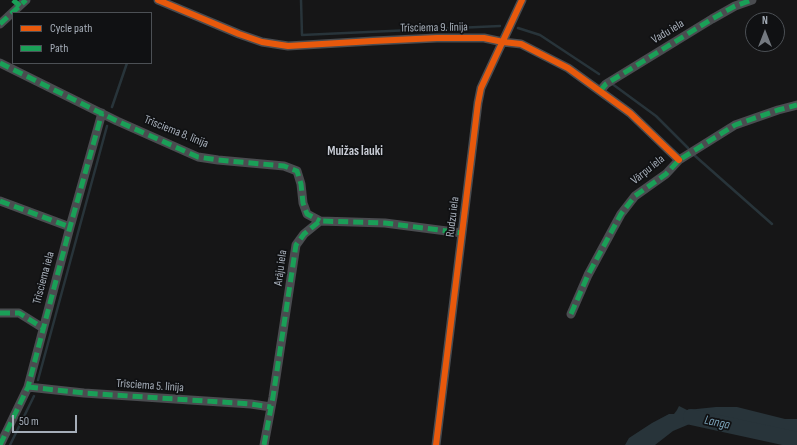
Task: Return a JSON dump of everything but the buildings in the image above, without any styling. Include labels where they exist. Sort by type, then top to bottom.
[{"type":"street","points":[[13,12],[26,0]]},
{"type":"street","name":"Trīsciema 9. līnija","points":[[158,0],[239,34],[262,42],[288,46],[437,38],[484,38],[521,44],[568,68],[630,113],[679,160]]},
{"type":"street","name":"Rudzu iela","points":[[436,445],[478,103],[482,88],[522,0]]},
{"type":"street","name":"Vadu iela","points":[[600,91],[606,84],[712,19],[735,6],[752,0]]},
{"type":"street","points":[[0,24],[12,13]]},
{"type":"street","name":"Trīsciema 8. līnija","points":[[0,64],[198,157],[284,166],[297,171],[307,214],[320,221]]},
{"type":"street","name":"Vārpu iela","points":[[571,314],[588,275],[621,214],[635,196],[666,174],[679,160],[735,125],[797,105]]},
{"type":"street","name":"Trīsciema iela","points":[[0,445],[28,387],[102,113]]},
{"type":"street","points":[[0,201],[70,227]]},
{"type":"street","points":[[320,221],[385,223],[462,233]]},
{"type":"street","name":"Arāju iela","points":[[264,445],[296,245],[304,234],[320,221]]},
{"type":"street","points":[[0,313],[19,314],[43,328]]},
{"type":"street","name":"Trīsciema 5. līnija","points":[[28,387],[84,393],[251,404],[271,407]]},
{"type":"shaded area","points":[[679,406],[687,410],[716,407],[737,407],[785,419],[797,419],[797,445],[790,445],[783,438],[774,433],[761,433],[754,430],[735,427],[732,423],[700,422],[692,423],[673,431],[655,445],[625,445],[629,438],[652,423],[669,414],[674,414]]},
{"type":"waterway","points":[[301,0],[302,35],[500,26]]},
{"type":"waterway","points":[[518,28],[540,35],[599,74]]},
{"type":"waterway","points":[[112,107],[127,64]]},
{"type":"waterway","points":[[611,83],[656,116],[688,148]]},
{"type":"waterway","points":[[38,380],[107,126]]},
{"type":"waterway","points":[[694,155],[772,224]]},
{"type":"waterway","points":[[10,445],[34,396]]},
{"type":"waterway","name":"Langa","points":[[691,417],[797,440]]},
{"type":"marked path","points":[[13,0],[20,6]]},
{"type":"marked path","points":[[13,12],[26,0]]},
{"type":"marked path","points":[[600,91],[606,84],[712,19],[735,6],[752,0]]},
{"type":"marked path","points":[[0,24],[12,13]]},
{"type":"marked path","points":[[0,63],[117,121],[198,157],[284,166],[297,171],[301,184],[303,203],[307,214],[320,221]]},
{"type":"marked path","points":[[571,314],[588,275],[621,214],[635,196],[666,174],[679,160],[735,125],[797,105]]},
{"type":"marked path","points":[[0,445],[28,387],[102,113]]},
{"type":"marked path","points":[[0,201],[70,227]]},
{"type":"marked path","points":[[264,445],[273,397],[296,245],[304,234],[320,221],[385,223],[462,233]]},
{"type":"marked path","points":[[0,313],[19,313],[43,328]]},
{"type":"marked path","points":[[28,387],[84,393],[251,404],[271,407]]},
{"type":"cycle path","points":[[158,0],[239,34],[262,42],[288,46],[437,38],[484,38],[521,44],[568,68],[630,113],[679,160]]},
{"type":"cycle path","points":[[436,445],[478,103],[481,88],[522,0]]},
{"type":"district","name":"Muižas lauki","points":[[355,152]]}]
